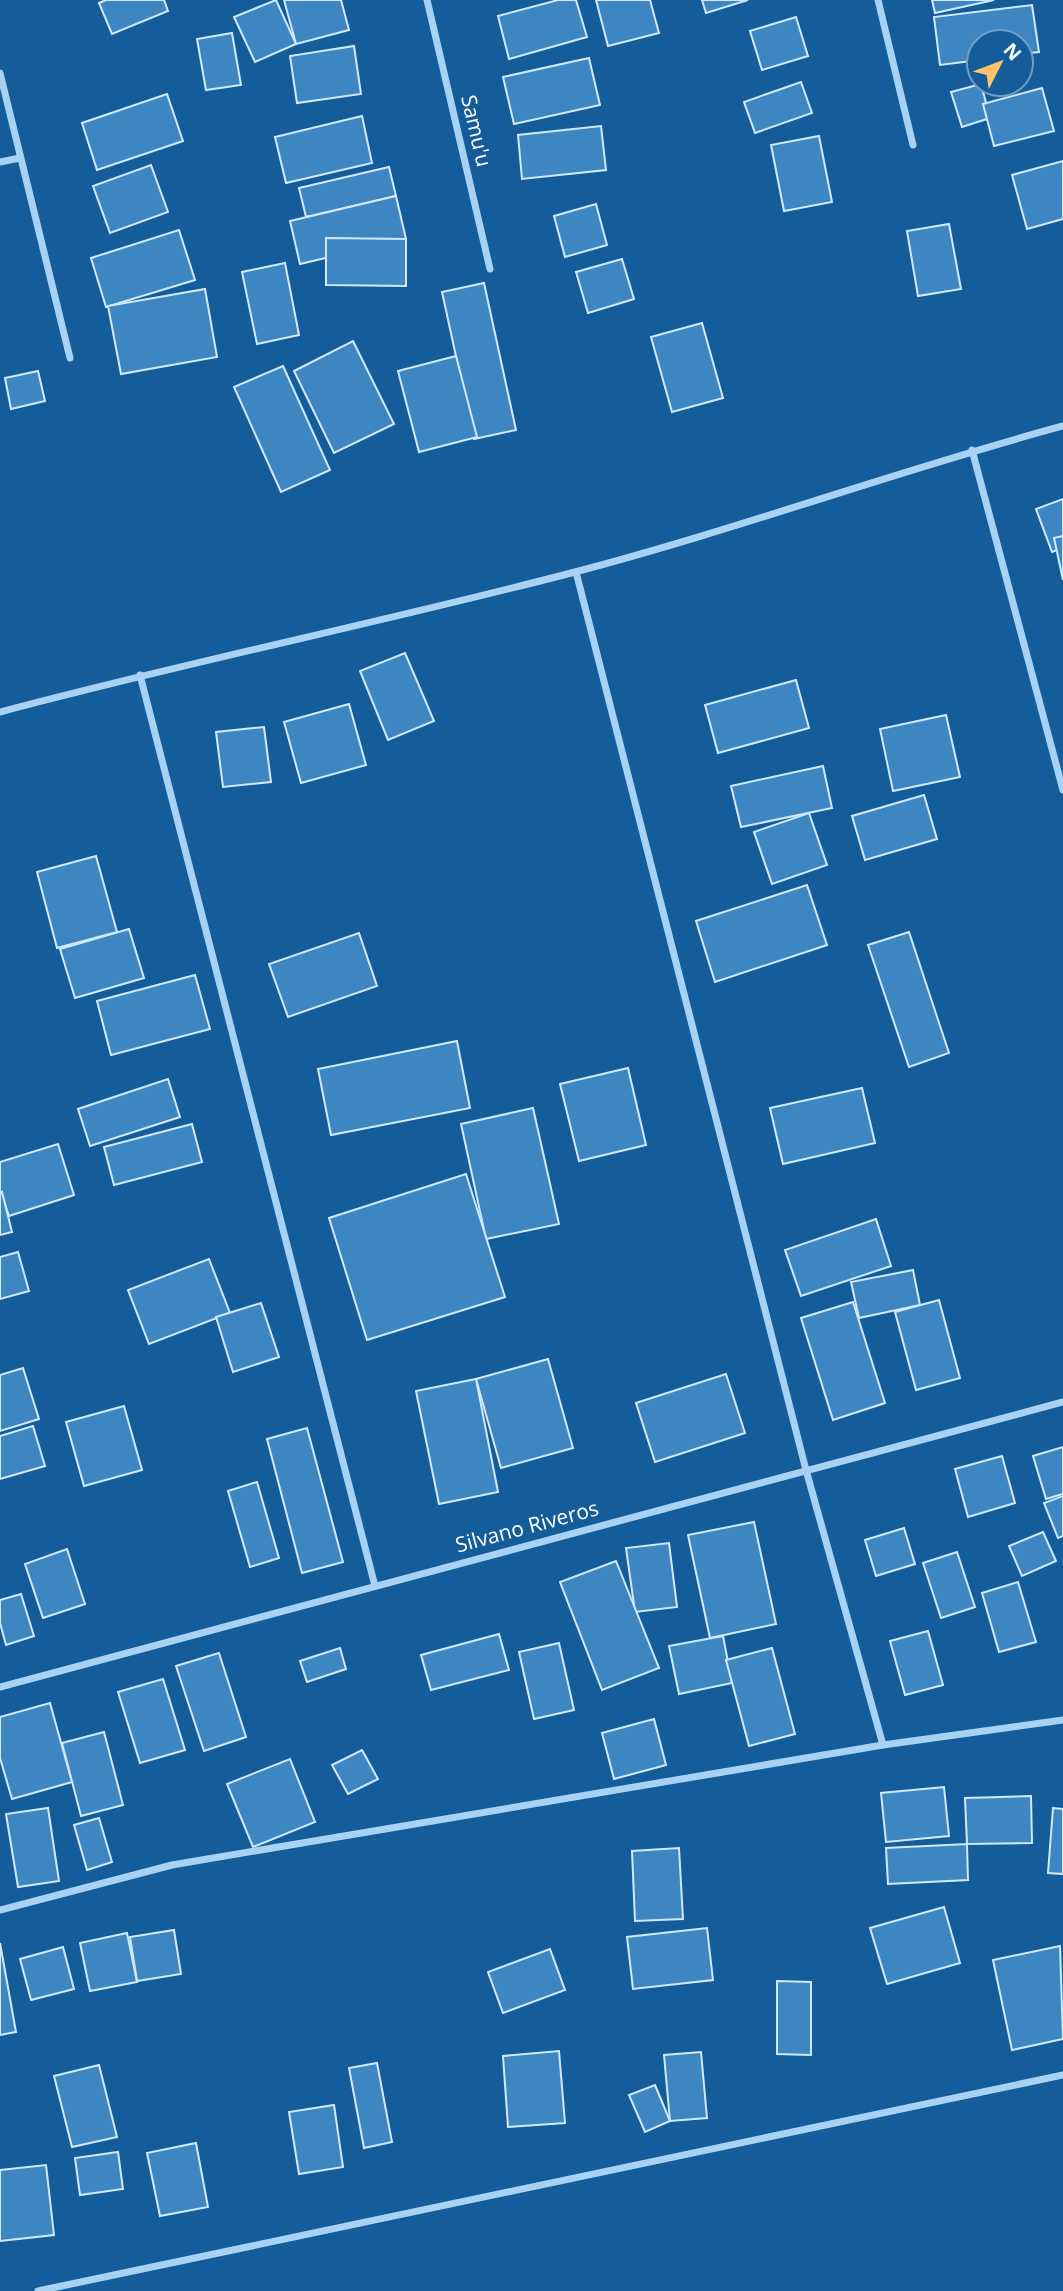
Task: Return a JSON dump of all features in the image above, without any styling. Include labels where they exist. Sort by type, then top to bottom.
[{"type":"street","name":"Samu'u","points":[[427,0],[490,269]]},
{"type":"street","points":[[878,0],[913,145]]},
{"type":"street","points":[[0,73],[70,358]]},
{"type":"street","points":[[0,162],[20,158]]},
{"type":"street","points":[[0,712],[140,675],[576,572],[972,450],[1063,426]]},
{"type":"street","points":[[972,450],[1063,790]]},
{"type":"street","points":[[576,572],[806,1470],[883,1745]]},
{"type":"street","points":[[140,675],[375,1586]]},
{"type":"street","name":"Silvano Riveros","points":[[0,1686],[1063,1402]]},
{"type":"street","points":[[0,1910],[172,1865],[883,1745],[1063,1720]]},
{"type":"street","points":[[38,2291],[1063,2075]]},
{"type":"building","points":[[106,0],[164,0],[168,11],[112,34],[99,3]]},
{"type":"building","points":[[276,0],[296,44],[255,62],[234,17]]},
{"type":"building","points":[[284,0],[341,0],[349,30],[296,44]]},
{"type":"building","points":[[558,0],[576,0],[587,37],[509,59],[498,16]]},
{"type":"building","points":[[596,0],[650,0],[659,33],[608,46]]},
{"type":"building","points":[[702,0],[748,0],[706,13]]},
{"type":"building","points":[[932,0],[994,0],[935,13]]},
{"type":"building","points":[[1032,5],[1039,52],[1035,52],[1035,28],[965,28],[965,62],[940,65],[934,17]]},
{"type":"building","points":[[796,17],[808,56],[762,70],[750,31]]},
{"type":"building","points":[[232,33],[241,85],[206,90],[197,39]]},
{"type":"building","points":[[354,46],[361,94],[297,103],[290,56]]},
{"type":"building","points":[[589,58],[600,105],[514,124],[503,77]]},
{"type":"building","points":[[801,82],[812,113],[755,133],[744,102]]},
{"type":"building","points":[[965,88],[965,98],[985,98],[990,118],[962,127],[951,92]]},
{"type":"building","points":[[1042,88],[1054,131],[994,146],[983,104],[1005,98],[1035,98],[1035,90]]},
{"type":"building","points":[[167,94],[183,141],[97,170],[82,123]]},
{"type":"building","points":[[362,116],[372,163],[286,183],[275,137]]},
{"type":"building","points":[[601,126],[606,170],[522,179],[518,135]]},
{"type":"building","points":[[819,136],[832,202],[784,211],[771,145]]},
{"type":"building","points":[[1063,161],[1063,219],[1027,229],[1012,175]]},
{"type":"building","points":[[151,165],[168,212],[110,233],[93,186]]},
{"type":"building","points":[[389,167],[396,196],[306,217],[299,188]]},
{"type":"building","points":[[396,196],[406,239],[300,264],[290,221]]},
{"type":"building","points":[[596,204],[607,245],[565,257],[554,216]]},
{"type":"building","points":[[949,224],[961,289],[918,296],[907,231]]},
{"type":"building","points":[[179,230],[195,280],[106,307],[91,258]]},
{"type":"building","points":[[326,238],[406,239],[406,286],[326,285]]},
{"type":"building","points":[[622,259],[634,299],[588,313],[576,272]]},
{"type":"building","points":[[285,263],[299,335],[257,344],[242,272]]},
{"type":"building","points":[[484,283],[516,430],[474,439],[442,292]]},
{"type":"building","points":[[205,289],[217,357],[121,374],[108,306]]},
{"type":"building","points":[[702,323],[723,398],[672,412],[651,337]]},
{"type":"building","points":[[353,341],[394,424],[334,453],[294,371]]},
{"type":"building","points":[[456,356],[477,437],[419,452],[398,371]]},
{"type":"building","points":[[283,366],[330,470],[281,492],[234,387]]},
{"type":"building","points":[[38,371],[45,401],[11,409],[5,378]]},
{"type":"building","points":[[1063,499],[1063,548],[1052,552],[1036,509]]},
{"type":"building","points":[[1063,536],[1063,580],[1054,538]]},
{"type":"building","points":[[405,653],[434,721],[388,740],[360,671]]},
{"type":"building","points":[[796,680],[809,728],[718,753],[705,705]]},
{"type":"building","points":[[349,704],[366,765],[301,783],[284,722]]},
{"type":"building","points":[[946,715],[960,777],[893,791],[880,729]]},
{"type":"building","points":[[264,727],[271,782],[223,787],[216,732]]},
{"type":"building","points":[[823,766],[832,808],[741,827],[731,786]]},
{"type":"building","points":[[924,795],[937,839],[865,860],[852,816]]},
{"type":"building","points":[[809,813],[827,865],[772,884],[754,832]]},
{"type":"building","points":[[96,856],[117,932],[57,948],[37,872]]},
{"type":"building","points":[[807,885],[827,945],[715,982],[696,921]]},
{"type":"building","points":[[129,929],[144,978],[75,998],[60,949]]},
{"type":"building","points":[[909,932],[949,1053],[909,1067],[868,945]]},
{"type":"building","points":[[359,933],[377,986],[288,1017],[269,964]]},
{"type":"building","points":[[195,975],[210,1029],[111,1055],[97,1001]]},
{"type":"building","points":[[457,1041],[470,1108],[331,1135],[318,1069]]},
{"type":"building","points":[[628,1068],[646,1145],[579,1161],[560,1084]]},
{"type":"building","points":[[168,1079],[180,1117],[90,1146],[78,1109]]},
{"type":"building","points":[[862,1088],[875,1143],[783,1164],[770,1108]]},
{"type":"building","points":[[533,1108],[559,1224],[486,1239],[461,1124]]},
{"type":"building","points":[[192,1124],[202,1162],[114,1185],[104,1147]]},
{"type":"building","points":[[58,1144],[74,1195],[9,1216],[0,1190],[0,1162]]},
{"type":"building","points":[[466,1174],[505,1297],[367,1340],[329,1218]]},
{"type":"building","points":[[2,1192],[12,1232],[0,1235],[0,1193]]},
{"type":"building","points":[[876,1219],[891,1266],[801,1296],[785,1250]]},
{"type":"building","points":[[18,1252],[29,1291],[0,1299],[0,1257]]},
{"type":"building","points":[[209,1259],[230,1313],[149,1344],[128,1290]]},
{"type":"building","points":[[913,1270],[920,1305],[859,1318],[851,1282]]},
{"type":"building","points":[[939,1300],[960,1378],[916,1390],[895,1312]]},
{"type":"building","points":[[853,1302],[885,1403],[833,1420],[801,1318]]},
{"type":"building","points":[[261,1303],[279,1357],[233,1372],[216,1317]]},
{"type":"building","points":[[548,1359],[573,1448],[501,1468],[476,1379]]},
{"type":"building","points":[[23,1368],[39,1419],[0,1431],[0,1375]]},
{"type":"building","points":[[726,1374],[745,1433],[655,1462],[636,1403]]},
{"type":"building","points":[[476,1379],[498,1492],[439,1504],[416,1391]]},
{"type":"building","points":[[124,1406],[142,1470],[84,1486],[66,1422]]},
{"type":"building","points":[[33,1426],[45,1466],[0,1479],[0,1436]]},
{"type":"building","points":[[307,1428],[343,1562],[302,1573],[267,1439]]},
{"type":"building","points":[[1063,1447],[1063,1494],[1046,1499],[1033,1456]]},
{"type":"building","points":[[1002,1456],[1015,1503],[968,1517],[955,1469]]},
{"type":"building","points":[[257,1482],[279,1558],[250,1567],[228,1491]]},
{"type":"building","points":[[1063,1496],[1063,1536],[1058,1538],[1044,1503]]},
{"type":"building","points":[[754,1522],[776,1624],[710,1638],[688,1535]]},
{"type":"building","points":[[904,1528],[915,1564],[876,1576],[865,1540]]},
{"type":"building","points":[[1043,1532],[1056,1561],[1022,1576],[1009,1546]]},
{"type":"building","points":[[669,1543],[677,1607],[635,1612],[626,1548]]},
{"type":"building","points":[[67,1549],[85,1604],[43,1618],[25,1564]]},
{"type":"building","points":[[957,1552],[975,1607],[941,1618],[923,1563]]},
{"type":"building","points":[[616,1561],[659,1668],[602,1690],[560,1582]]},
{"type":"building","points":[[1018,1582],[1036,1642],[999,1652],[982,1593]]},
{"type":"building","points":[[21,1594],[34,1636],[6,1645],[0,1623],[0,1600]]},
{"type":"building","points":[[928,1631],[943,1685],[905,1695],[890,1641]]},
{"type":"building","points":[[499,1634],[509,1670],[431,1690],[421,1655]]},
{"type":"building","points":[[723,1636],[732,1683],[679,1694],[669,1646]]},
{"type":"building","points":[[559,1643],[574,1710],[534,1719],[519,1652]]},
{"type":"building","points":[[340,1648],[346,1669],[307,1682],[300,1661]]},
{"type":"building","points":[[772,1648],[795,1734],[749,1746],[726,1660]]},
{"type":"building","points":[[219,1653],[246,1737],[204,1751],[176,1666]]},
{"type":"building","points":[[163,1679],[185,1750],[140,1763],[118,1692]]},
{"type":"building","points":[[50,1703],[72,1782],[12,1799],[0,1758],[0,1717]]},
{"type":"building","points":[[654,1719],[666,1765],[614,1779],[602,1733]]},
{"type":"building","points":[[104,1732],[123,1805],[81,1816],[62,1743]]},
{"type":"building","points":[[362,1750],[378,1779],[348,1794],[332,1765]]},
{"type":"building","points":[[290,1759],[315,1822],[253,1847],[227,1784]]},
{"type":"building","points":[[944,1787],[949,1836],[886,1842],[881,1793]]},
{"type":"building","points":[[1031,1796],[1032,1843],[967,1844],[965,1798]]},
{"type":"building","points":[[48,1808],[59,1881],[18,1887],[6,1814]]},
{"type":"building","points":[[1053,1808],[1063,1809],[1063,1874],[1048,1873]]},
{"type":"building","points":[[99,1818],[112,1862],[87,1870],[74,1825]]},
{"type":"building","points":[[967,1844],[968,1880],[888,1884],[886,1848]]},
{"type":"building","points":[[679,1848],[683,1919],[635,1921],[632,1851]]},
{"type":"building","points":[[944,1907],[960,1963],[887,1984],[870,1928]]},
{"type":"building","points":[[707,1928],[713,1980],[633,1989],[627,1937]]},
{"type":"building","points":[[174,1930],[181,1974],[137,1981],[130,1937]]},
{"type":"building","points":[[127,1933],[137,1982],[90,1991],[80,1943]]},
{"type":"building","points":[[0,1943],[16,2032],[0,2035]]},
{"type":"building","points":[[1060,1946],[1063,2039],[1012,2050],[993,1960]]},
{"type":"building","points":[[63,1947],[74,1989],[31,2000],[20,1959]]},
{"type":"building","points":[[550,1949],[565,1990],[503,2013],[488,1972]]},
{"type":"building","points":[[777,1981],[811,1982],[811,2055],[777,2054]]},
{"type":"building","points":[[559,2051],[565,2123],[508,2127],[503,2056]]},
{"type":"building","points":[[701,2052],[707,2118],[670,2121],[664,2055]]},
{"type":"building","points":[[377,2063],[392,2142],[364,2148],[349,2068]]},
{"type":"building","points":[[99,2065],[117,2137],[72,2147],[54,2076]]},
{"type":"building","points":[[655,2085],[670,2121],[645,2132],[629,2095]]},
{"type":"building","points":[[334,2105],[343,2167],[299,2174],[289,2112]]},
{"type":"building","points":[[196,2143],[208,2207],[160,2216],[147,2153]]},
{"type":"building","points":[[118,2152],[123,2189],[80,2195],[75,2158]]},
{"type":"building","points":[[46,2165],[54,2235],[0,2241],[0,2170]]}]
